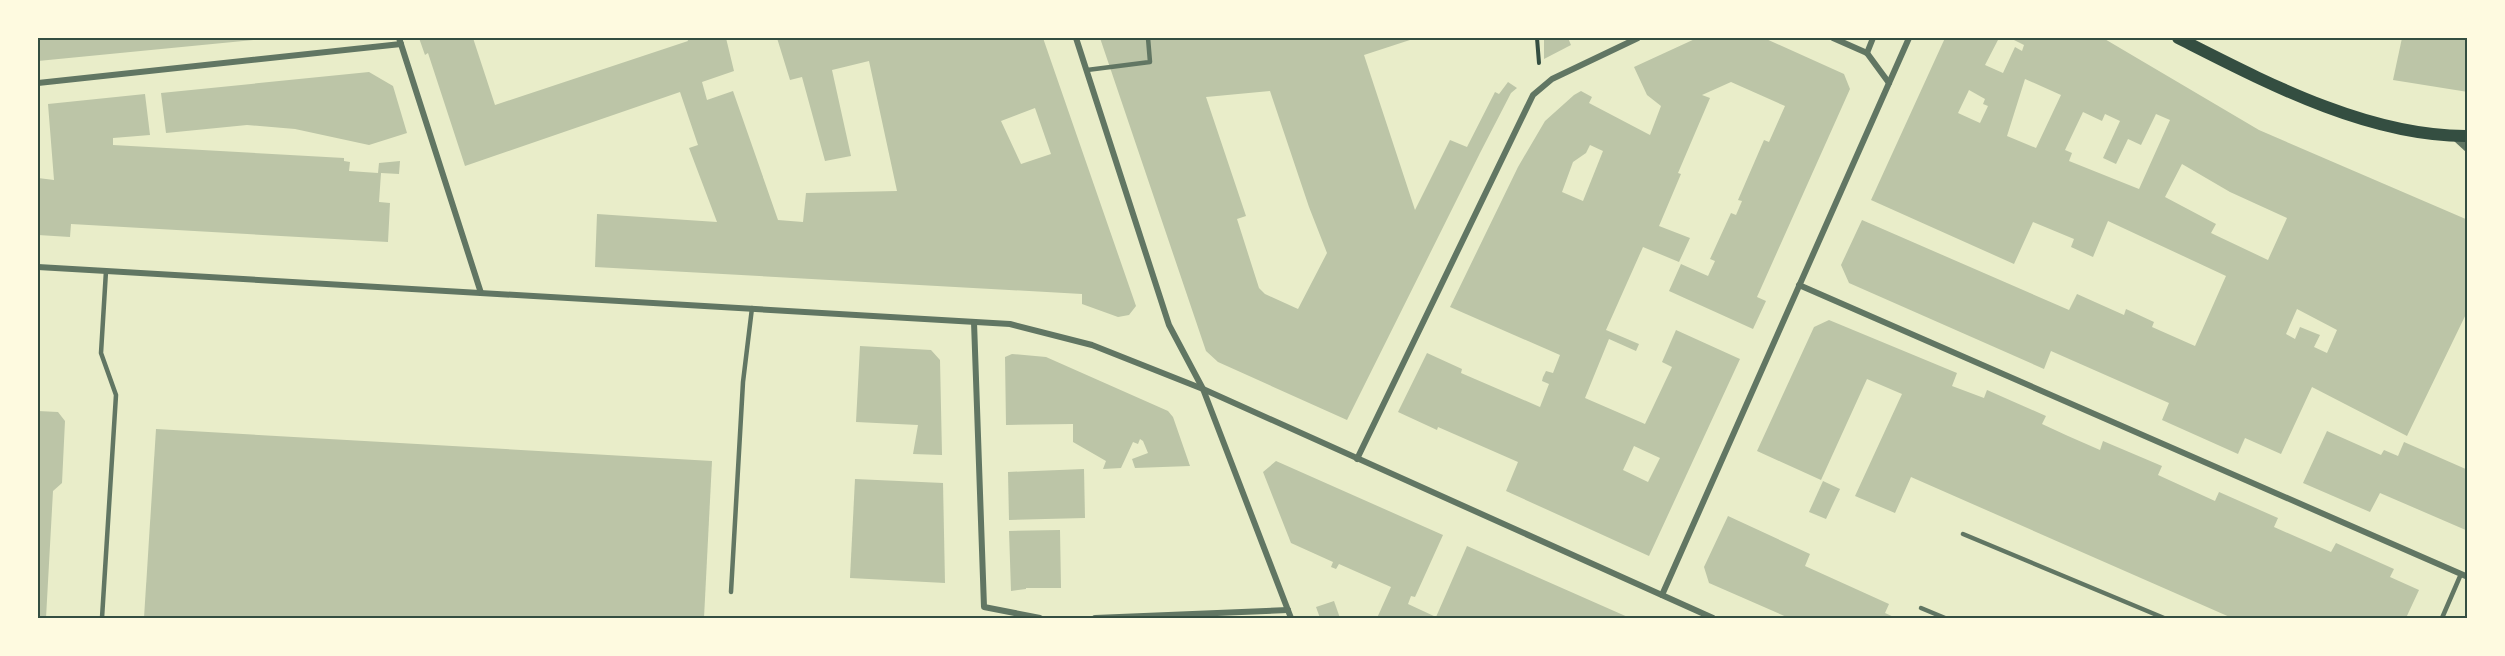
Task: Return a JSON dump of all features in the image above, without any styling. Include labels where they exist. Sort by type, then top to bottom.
[{"type":"main road","points":[[2178,38],[2290,93],[2397,130],[2462,136]]},
{"type":"street","points":[[1076,38],[1169,325],[1203,389],[1291,618]]},
{"type":"street","points":[[1357,459],[1533,95],[1552,79],[1638,38]]},
{"type":"street","points":[[1833,38],[1867,53],[1889,83]]},
{"type":"street","points":[[1867,53],[1873,38]]},
{"type":"street","points":[[1662,595],[1909,38]]},
{"type":"street","points":[[38,83],[400,41],[481,293]]},
{"type":"street","points":[[2462,136],[2468,147]]},
{"type":"street","points":[[38,267],[1010,324],[1092,345],[1203,389],[1713,618]]},
{"type":"street","points":[[1799,285],[2464,575]]},
{"type":"street","points":[[974,322],[984,607],[1040,618]]},
{"type":"street","points":[[1095,618],[1288,610]]},
{"type":"lane","points":[[1088,70],[1150,62],[1148,38]]},
{"type":"lane","points":[[102,618],[116,395],[101,353],[106,271]]},
{"type":"lane","points":[[731,592],[742,394],[752,308]]},
{"type":"lane","points":[[1963,534],[2164,618]]},
{"type":"lane","points":[[2442,618],[2464,575]]},
{"type":"lane","points":[[1921,608],[1945,618]]},
{"type":"path","points":[[1537,38],[1538,62]]},
{"type":"building","points":[[38,38],[263,38],[264,39],[38,61]]},
{"type":"building","points":[[419,38],[473,38],[495,105],[688,41],[687,38],[726,38],[734,71],[702,82],[707,100],[733,91],[778,220],[803,222],[806,193],[897,191],[869,61],[832,70],[851,156],[825,161],[802,77],[790,80],[777,38],[1043,38],[1136,306],[1129,315],[1118,317],[1082,304],[1082,294],[595,267],[597,214],[717,222],[689,148],[698,145],[680,92],[465,166],[428,53],[425,55]],"holes":[[[1035,108],[1051,154],[1021,164],[1001,121]]]},
{"type":"building","points":[[1100,38],[1416,38],[1364,55],[1415,210],[1450,140],[1467,147],[1495,92],[1499,94],[1508,82],[1517,88],[1511,93],[1480,153],[1347,420],[1218,362],[1206,351]],"holes":[[[1270,91],[1327,253],[1298,309],[1265,294],[1259,288],[1237,219],[1246,216],[1206,97]]]},
{"type":"building","points":[[1544,38],[1568,38],[1571,45],[1544,59]]},
{"type":"building","points":[[1697,38],[1764,38],[1844,74],[1850,89],[1757,297],[1766,301],[1753,329],[1669,291],[1681,264],[1708,276],[1715,261],[1710,259],[1731,213],[1736,215],[1742,201],[1738,200],[1764,140],[1769,142],[1785,106],[1731,82],[1702,95],[1710,98],[1678,173],[1681,174],[1659,226],[1690,238],[1679,262],[1643,247],[1606,330],[1639,344],[1636,351],[1609,339],[1585,398],[1645,424],[1672,367],[1662,362],[1676,330],[1740,359],[1649,556],[1506,491],[1518,462],[1398,412],[1427,353],[1462,369],[1461,373],[1540,407],[1549,384],[1542,381],[1543,377],[1546,371],[1553,373],[1560,355],[1450,307],[1518,167],[1545,121],[1574,95],[1581,91],[1592,97],[1589,103],[1650,135],[1661,106],[1647,95],[1634,67]],"holes":[[[1590,145],[1603,151],[1583,201],[1562,192],[1573,162],[1586,153]],[[1634,446],[1660,458],[1648,482],[1623,470]]]},
{"type":"building","points":[[1945,38],[1999,38],[1985,65],[2003,73],[2015,47],[2022,51],[2024,45],[2010,38],[2103,38],[2259,130],[2468,220],[2468,310],[2407,436],[2312,387],[2281,454],[2245,438],[2238,454],[2162,420],[2169,403],[2051,351],[2044,369],[1849,283],[1841,265],[1862,220],[2069,310],[2077,294],[2124,315],[2126,309],[2154,322],[2152,327],[2195,346],[2226,276],[2108,221],[2093,257],[2071,247],[2074,239],[2033,222],[2014,264],[1871,200]],"holes":[[[2025,79],[2061,95],[2036,148],[2007,136]],[[1969,90],[1985,99],[1983,104],[1988,106],[1980,123],[1958,113]],[[2083,112],[2102,121],[2105,114],[2120,121],[2103,158],[2116,164],[2128,139],[2141,145],[2156,114],[2170,120],[2139,189],[2069,161],[2072,153],[2065,150]],[[2182,164],[2230,192],[2287,218],[2268,260],[2211,233],[2216,224],[2165,197]],[[2297,309],[2337,330],[2327,353],[2314,347],[2320,335],[2300,327],[2295,339],[2286,334]]]},
{"type":"building","points":[[2402,38],[2468,38],[2468,92],[2393,80]]},
{"type":"building","points":[[369,72],[393,86],[407,133],[369,145],[295,129],[247,125],[166,133],[161,93]]},
{"type":"building","points":[[145,94],[150,135],[113,138],[113,145],[344,158],[344,161],[350,162],[349,171],[378,173],[379,163],[400,161],[399,174],[381,173],[379,202],[390,203],[388,242],[71,224],[70,237],[38,235],[38,178],[54,180],[48,104]]},
{"type":"building","points":[[1829,320],[1957,373],[1952,386],[1984,398],[1987,390],[2046,416],[2042,424],[2100,450],[2103,441],[2162,466],[2158,475],[2215,501],[2219,492],[2278,518],[2274,527],[2331,552],[2336,543],[2394,569],[2390,577],[2419,590],[2406,618],[2232,618],[1911,477],[1895,513],[1855,496],[1902,394],[1867,379],[1821,480],[1757,451],[1814,327]]},
{"type":"building","points":[[860,346],[931,350],[940,360],[942,455],[913,454],[918,425],[856,422]]},
{"type":"building","points":[[1012,354],[1046,357],[1168,411],[1173,417],[1190,466],[1135,468],[1132,459],[1148,453],[1140,439],[1138,444],[1133,442],[1121,468],[1103,469],[1106,461],[1073,442],[1073,424],[1006,425],[1005,357]]},
{"type":"building","points":[[38,411],[58,412],[65,421],[62,483],[53,491],[46,618],[38,618]]},
{"type":"building","points":[[156,429],[712,461],[704,618],[144,618]]},
{"type":"building","points":[[2327,431],[2381,455],[2384,450],[2398,456],[2404,442],[2468,470],[2468,531],[2380,493],[2370,512],[2303,483]]},
{"type":"building","points":[[1276,461],[1443,535],[1415,597],[1411,596],[1408,604],[1436,617],[1467,546],[1630,618],[1377,618],[1391,587],[1339,564],[1336,569],[1331,567],[1333,562],[1291,543],[1263,472]]},
{"type":"building","points":[[1084,469],[1085,518],[1009,520],[1008,472]]},
{"type":"building","points":[[855,479],[943,483],[945,583],[850,578]]},
{"type":"building","points":[[1823,481],[1840,489],[1826,519],[1809,512]]},
{"type":"building","points":[[1728,516],[1810,554],[1805,566],[1889,604],[1885,613],[1896,618],[1789,618],[1709,583],[1704,567]]},
{"type":"building","points":[[1060,530],[1061,588],[1026,588],[1011,591],[1009,531]]},
{"type":"building","points":[[1334,601],[1340,618],[1320,618],[1316,607]]}]
